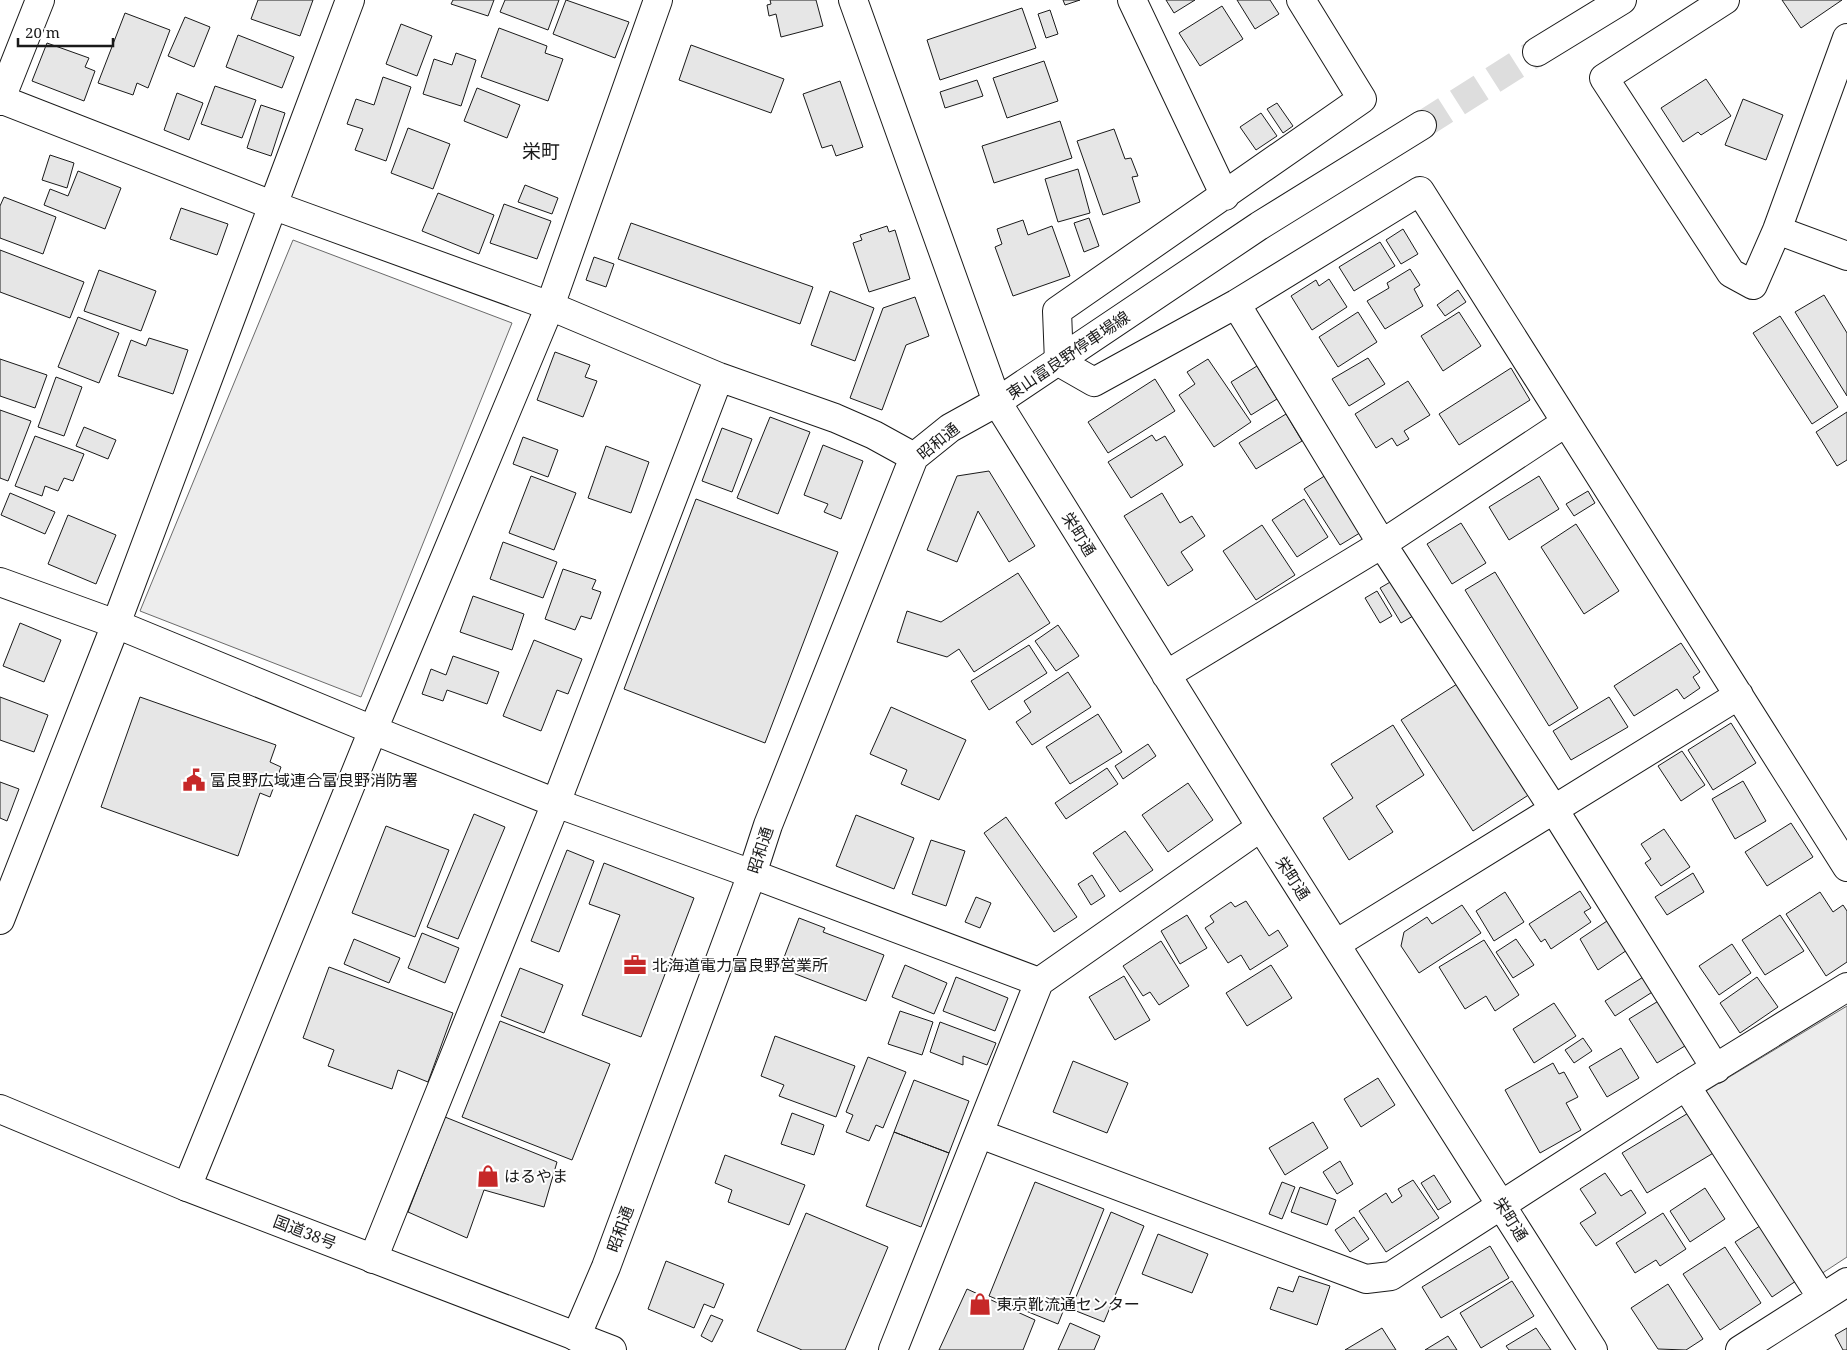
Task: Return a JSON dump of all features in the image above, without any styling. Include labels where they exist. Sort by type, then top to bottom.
[{"type":"main road","points":[[40,0],[0,100],[272,205],[550,306],[719,377],[835,418],[874,435],[914,457]]},
{"type":"main road","points":[[0,920],[116,624],[350,0]]},
{"type":"main road","points":[[187,1187],[373,730],[550,306],[658,0]]},
{"type":"main road","name":"東山富良野停車場線","points":[[854,0],[997,402],[1259,226],[1422,125]]},
{"type":"main road","points":[[1132,0],[1225,196]]},
{"type":"main road","points":[[1301,0],[1362,99],[1058,311],[1059,362],[1094,382],[1236,304],[1420,192],[1847,867]]},
{"type":"main road","points":[[1537,52],[1622,0]]},
{"type":"main road","points":[[1725,0],[1604,78],[1732,273],[1753,285],[1777,230],[1847,38]]},
{"type":"main road","points":[[1777,230],[1847,256]]},
{"type":"main road","points":[[1236,304],[1382,544],[1553,808],[1716,1069]]},
{"type":"main road","points":[[373,1259],[556,803],[719,377]]},
{"type":"main road","name":"昭和通","points":[[576,1337],[606,1267],[752,874],[768,825],[914,457],[950,428],[997,402]]},
{"type":"main road","name":"栄町通","points":[[997,402],[1261,827],[1593,1350]]},
{"type":"main road","points":[[1166,674],[1382,544],[1566,423]]},
{"type":"main road","points":[[0,582],[116,624],[556,803],[1040,982]]},
{"type":"main road","points":[[1336,944],[1553,808],[1739,695]]},
{"type":"main road","points":[[893,1350],[1040,982],[1261,827]]},
{"type":"main road","points":[[980,1134],[1366,1279],[1391,1276],[1686,1086],[1847,987]]},
{"type":"main road","points":[[1686,1086],[1822,1298]]},
{"type":"main road","name":"国道38号","points":[[0,1109],[187,1187],[612,1350]]},
{"type":"main road","points":[[1740,1350],[1847,1282]]},
{"type":"shaded area","points":[[293,240],[512,323],[361,697],[140,611]]},
{"type":"shaded area","points":[[1847,1006],[1847,1257],[1821,1274],[1706,1091]]},
{"type":"building","points":[[258,0],[313,0],[300,36],[251,19]]},
{"type":"building","points":[[453,0],[494,0],[488,16],[451,4]]},
{"type":"building","points":[[505,0],[559,0],[548,30],[500,12]]},
{"type":"building","points":[[566,0],[629,22],[615,58],[553,34]]},
{"type":"building","points":[[770,0],[816,0],[823,26],[781,37],[776,14],[769,16],[767,5],[771,4]]},
{"type":"building","points":[[1063,0],[1080,0],[1065,5]]},
{"type":"building","points":[[1166,0],[1195,0],[1174,13]]},
{"type":"building","points":[[1237,0],[1270,0],[1279,14],[1255,29]]},
{"type":"building","points":[[1782,0],[1842,0],[1801,28]]},
{"type":"building","points":[[1222,6],[1243,39],[1200,66],[1179,33]]},
{"type":"building","points":[[1022,8],[1036,48],[940,80],[927,40]]},
{"type":"building","points":[[1050,10],[1058,34],[1046,38],[1038,14]]},
{"type":"building","points":[[125,13],[170,30],[148,88],[137,83],[133,95],[98,83]]},
{"type":"building","points":[[185,17],[210,27],[194,67],[168,56]]},
{"type":"building","points":[[401,24],[432,36],[417,76],[386,64]]},
{"type":"building","points":[[499,28],[547,46],[545,53],[563,59],[548,101],[481,77]]},
{"type":"building","points":[[238,35],[294,57],[282,88],[226,67]]},
{"type":"building","points":[[47,43],[89,58],[85,67],[95,71],[84,101],[32,81]]},
{"type":"building","points":[[691,45],[784,79],[771,113],[679,80]]},
{"type":"building","points":[[456,53],[476,60],[461,106],[423,94],[434,59],[452,65]]},
{"type":"building","points":[[1044,61],[1058,101],[1007,118],[993,78]]},
{"type":"building","points":[[383,77],[411,87],[386,161],[355,150],[363,129],[347,124],[356,99],[374,105]]},
{"type":"building","points":[[1706,79],[1731,116],[1701,135],[1698,132],[1683,142],[1661,108]]},
{"type":"building","points":[[977,80],[983,96],[945,108],[940,92]]},
{"type":"building","points":[[840,81],[863,147],[836,156],[832,145],[822,148],[803,94]]},
{"type":"building","points":[[215,86],[256,100],[242,138],[201,124]]},
{"type":"building","points":[[477,88],[520,105],[507,138],[464,121]]},
{"type":"building","points":[[177,93],[203,103],[189,140],[164,130]]},
{"type":"building","points":[[1743,99],[1783,115],[1766,160],[1725,145]]},
{"type":"building","points":[[1277,103],[1293,126],[1283,133],[1267,109]]},
{"type":"building","points":[[261,105],[285,113],[271,156],[247,148]]},
{"type":"building","points":[[1261,113],[1277,136],[1256,150],[1240,127]]},
{"type":"building","points":[[1060,121],[1072,158],[994,183],[982,146]]},
{"type":"building","points":[[408,128],[450,144],[433,189],[391,173]]},
{"type":"building","points":[[1114,129],[1125,159],[1131,158],[1138,176],[1132,177],[1140,202],[1103,215],[1077,141]]},
{"type":"building","points":[[50,155],[74,163],[67,188],[42,180]]},
{"type":"building","points":[[1078,169],[1090,213],[1058,222],[1045,179]]},
{"type":"building","points":[[78,171],[121,188],[105,229],[44,205],[50,189],[68,196]]},
{"type":"building","points":[[525,185],[558,198],[552,214],[518,202]]},
{"type":"building","points":[[438,193],[494,215],[479,254],[422,231]]},
{"type":"building","points":[[4,197],[56,217],[43,254],[0,238],[0,206]]},
{"type":"building","points":[[504,204],[551,221],[537,259],[490,243]]},
{"type":"building","points":[[181,208],[228,224],[217,255],[170,239]]},
{"type":"building","points":[[1089,218],[1099,246],[1084,252],[1074,223]]},
{"type":"building","points":[[1023,220],[1028,235],[1052,226],[1070,276],[1013,296],[995,247],[1002,244],[997,229]]},
{"type":"building","points":[[631,223],[813,287],[800,324],[618,259]]},
{"type":"building","points":[[887,226],[889,232],[895,230],[910,279],[869,292],[853,243],[862,240],[860,235]]},
{"type":"building","points":[[1403,229],[1418,254],[1401,264],[1386,240]]},
{"type":"building","points":[[1380,242],[1395,266],[1354,291],[1339,267]]},
{"type":"building","points":[[0,250],[84,282],[70,318],[0,292]]},
{"type":"building","points":[[594,257],[614,264],[606,287],[586,280]]},
{"type":"building","points":[[1410,269],[1420,285],[1414,289],[1423,306],[1385,329],[1367,301],[1389,288],[1387,283]]},
{"type":"building","points":[[99,270],[156,291],[141,331],[84,311]]},
{"type":"building","points":[[1329,279],[1347,307],[1312,330],[1291,296],[1316,280],[1319,286]]},
{"type":"building","points":[[1458,290],[1466,302],[1445,316],[1437,305]]},
{"type":"building","points":[[830,291],[874,308],[855,361],[811,345]]},
{"type":"building","points":[[1824,295],[1847,333],[1847,396],[1795,312]]},
{"type":"building","points":[[915,297],[929,336],[906,345],[882,410],[850,398],[883,308]]},
{"type":"building","points":[[1358,312],[1377,342],[1338,367],[1319,337]]},
{"type":"building","points":[[1459,312],[1481,346],[1443,371],[1421,336]]},
{"type":"building","points":[[1780,316],[1838,407],[1812,424],[1753,333]]},
{"type":"building","points":[[78,317],[119,333],[99,383],[58,367]]},
{"type":"building","points":[[149,338],[188,350],[173,394],[118,376],[131,340],[146,346]]},
{"type":"building","points":[[555,352],[590,365],[585,377],[597,381],[583,417],[537,400]]},
{"type":"building","points":[[1368,358],[1385,384],[1349,406],[1332,379]]},
{"type":"building","points":[[0,359],[47,375],[35,408],[0,396]]},
{"type":"building","points":[[1208,359],[1251,422],[1214,447],[1179,395],[1195,384],[1187,372]]},
{"type":"building","points":[[1257,366],[1277,399],[1251,415],[1231,382]]},
{"type":"building","points":[[1511,368],[1530,400],[1459,445],[1439,414]]},
{"type":"building","points":[[56,377],[82,387],[64,436],[38,427]]},
{"type":"building","points":[[1155,379],[1175,411],[1108,453],[1088,422]]},
{"type":"building","points":[[1408,381],[1430,415],[1404,431],[1409,439],[1397,446],[1392,438],[1376,448],[1355,414]]},
{"type":"building","points":[[0,410],[31,421],[8,481],[0,478]]},
{"type":"building","points":[[1847,412],[1847,460],[1837,466],[1816,432]]},
{"type":"building","points":[[1286,414],[1302,441],[1256,469],[1239,443]]},
{"type":"building","points":[[770,417],[810,432],[778,514],[737,498]]},
{"type":"building","points":[[84,427],[116,440],[108,459],[76,446]]},
{"type":"building","points":[[722,428],[752,439],[732,492],[702,481]]},
{"type":"building","points":[[1152,435],[1156,441],[1165,436],[1183,465],[1131,498],[1108,462]]},
{"type":"building","points":[[35,436],[84,454],[73,481],[64,478],[58,491],[45,486],[42,496],[15,486]]},
{"type":"building","points":[[523,437],[558,450],[548,477],[513,464]]},
{"type":"building","points":[[823,445],[863,461],[841,519],[824,512],[828,504],[804,495]]},
{"type":"building","points":[[606,446],[649,462],[631,513],[588,498]]},
{"type":"building","points":[[989,471],[1035,546],[1009,562],[978,511],[957,562],[927,550],[957,476]]},
{"type":"building","points":[[1326,475],[1363,531],[1340,545],[1304,489]]},
{"type":"building","points":[[531,476],[576,493],[554,550],[509,533]]},
{"type":"building","points":[[1539,476],[1559,509],[1509,540],[1489,507]]},
{"type":"building","points":[[1588,491],[1595,503],[1574,516],[1566,504]]},
{"type":"building","points":[[10,493],[55,512],[45,534],[1,515]]},
{"type":"building","points":[[1162,493],[1180,523],[1192,516],[1205,536],[1181,552],[1193,570],[1168,586],[1124,516]]},
{"type":"building","points":[[696,499],[838,552],[765,743],[624,689]]},
{"type":"building","points":[[1304,499],[1328,537],[1297,557],[1272,520]]},
{"type":"building","points":[[68,515],[116,535],[96,584],[48,564]]},
{"type":"building","points":[[1461,523],[1486,563],[1452,584],[1427,544]]},
{"type":"building","points":[[1576,524],[1619,591],[1584,614],[1541,547]]},
{"type":"building","points":[[1262,525],[1295,575],[1256,600],[1223,551]]},
{"type":"building","points":[[503,542],[557,562],[543,598],[490,579]]},
{"type":"building","points":[[563,569],[596,580],[592,589],[601,592],[591,619],[581,616],[575,630],[545,619]]},
{"type":"building","points":[[1495,572],[1578,708],[1549,726],[1465,590]]},
{"type":"building","points":[[1018,573],[1050,623],[974,672],[959,649],[947,657],[897,642],[907,611],[941,622]]},
{"type":"building","points":[[1392,581],[1413,616],[1401,623],[1380,588]]},
{"type":"building","points":[[1377,591],[1392,616],[1380,623],[1365,598]]},
{"type":"building","points":[[473,596],[524,614],[512,650],[460,632]]},
{"type":"building","points":[[20,623],[61,640],[44,682],[3,666]]},
{"type":"building","points":[[1058,625],[1079,656],[1056,671],[1035,641]]},
{"type":"building","points":[[534,640],[582,659],[568,694],[557,690],[541,731],[503,716]]},
{"type":"building","points":[[1681,643],[1700,672],[1693,677],[1700,688],[1684,699],[1677,689],[1634,716],[1614,686]]},
{"type":"building","points":[[1029,645],[1047,673],[989,710],[971,681]]},
{"type":"building","points":[[453,656],[499,672],[487,704],[447,690],[443,701],[422,694],[431,669],[446,675]]},
{"type":"building","points":[[1068,672],[1091,707],[1032,745],[1016,722],[1031,712],[1024,701]]},
{"type":"building","points":[[1457,684],[1530,794],[1473,831],[1401,720]]},
{"type":"building","points":[[0,697],[48,715],[34,752],[0,740]]},
{"type":"building","name":"富良野広域連合富良野消防署","points":[[140,697],[276,745],[270,762],[281,767],[270,797],[260,793],[238,856],[101,807]]},
{"type":"building","points":[[1609,697],[1628,727],[1571,760],[1553,731]]},
{"type":"building","points":[[891,707],[966,740],[939,800],[901,784],[907,770],[870,754]]},
{"type":"building","points":[[1098,714],[1122,752],[1070,784],[1046,747]]},
{"type":"building","points":[[1731,723],[1756,763],[1713,790],[1688,750]]},
{"type":"building","points":[[1393,725],[1424,775],[1376,806],[1393,832],[1349,860],[1323,818],[1353,798],[1331,764]]},
{"type":"building","points":[[1148,744],[1156,756],[1123,779],[1115,766]]},
{"type":"building","points":[[1682,751],[1705,785],[1681,801],[1658,766]]},
{"type":"building","points":[[1107,768],[1118,784],[1066,819],[1055,803]]},
{"type":"building","points":[[1743,781],[1766,821],[1735,839],[1712,799]]},
{"type":"building","points":[[0,782],[19,789],[7,821],[0,818]]},
{"type":"building","points":[[1188,783],[1213,820],[1168,852],[1142,815]]},
{"type":"building","points":[[474,814],[505,827],[458,939],[427,927]]},
{"type":"building","points":[[856,815],[914,838],[894,889],[836,866]]},
{"type":"building","points":[[1006,817],[1077,917],[1054,932],[984,833]]},
{"type":"building","points":[[1791,823],[1813,857],[1767,886],[1745,852]]},
{"type":"building","points":[[386,826],[449,850],[415,937],[352,913]]},
{"type":"building","points":[[1664,829],[1690,867],[1661,886],[1645,863],[1651,859],[1641,844]]},
{"type":"building","points":[[1125,831],[1153,870],[1120,892],[1093,853]]},
{"type":"building","points":[[931,840],[965,851],[946,906],[912,894]]},
{"type":"building","points":[[567,850],[594,861],[559,952],[531,941]]},
{"type":"building","name":"北海道電力富良野営業所","points":[[604,863],[694,898],[641,1037],[582,1015],[620,915],[589,904]]},
{"type":"building","points":[[1693,873],[1704,892],[1667,915],[1655,897]]},
{"type":"building","points":[[1092,875],[1105,896],[1091,905],[1078,884]]},
{"type":"building","points":[[1580,891],[1591,908],[1584,912],[1591,922],[1551,949],[1545,939],[1541,942],[1529,924]]},
{"type":"building","points":[[1505,892],[1524,922],[1494,941],[1476,911]]},
{"type":"building","points":[[1820,892],[1833,912],[1843,905],[1847,911],[1847,962],[1826,976],[1786,914]]},
{"type":"building","points":[[976,897],[991,903],[980,928],[965,922]]},
{"type":"building","points":[[1246,901],[1269,936],[1278,930],[1288,946],[1250,970],[1241,955],[1228,963],[1205,928],[1214,922],[1210,916],[1231,902],[1235,907]]},
{"type":"building","points":[[1462,905],[1481,933],[1419,973],[1401,946],[1404,932],[1427,917],[1432,924]]},
{"type":"building","points":[[1187,915],[1207,948],[1180,964],[1161,931]]},
{"type":"building","points":[[1780,915],[1804,951],[1765,975],[1742,940]]},
{"type":"building","points":[[799,918],[825,928],[823,932],[884,955],[866,1001],[780,968]]},
{"type":"building","points":[[1610,919],[1630,948],[1598,970],[1580,939]]},
{"type":"building","points":[[422,933],[459,948],[445,983],[408,968]]},
{"type":"building","points":[[354,939],[400,958],[389,983],[344,964]]},
{"type":"building","points":[[1516,939],[1534,965],[1513,978],[1496,952]]},
{"type":"building","points":[[1484,940],[1519,995],[1495,1011],[1486,996],[1465,1009],[1439,967]]},
{"type":"building","points":[[1161,941],[1189,986],[1159,1005],[1150,992],[1143,996],[1123,966]]},
{"type":"building","points":[[1732,944],[1751,973],[1719,995],[1699,966]]},
{"type":"building","points":[[905,965],[947,983],[934,1014],[892,997]]},
{"type":"building","points":[[1271,965],[1292,998],[1247,1026],[1226,993]]},
{"type":"building","points":[[329,967],[453,1013],[428,1082],[398,1070],[392,1089],[328,1066],[334,1050],[303,1038]]},
{"type":"building","points":[[520,968],[563,985],[544,1033],[501,1016]]},
{"type":"building","points":[[1648,974],[1657,989],[1615,1016],[1605,1001]]},
{"type":"building","points":[[1124,976],[1150,1020],[1115,1040],[1089,997]]},
{"type":"building","points":[[956,977],[1008,998],[995,1031],[943,1011]]},
{"type":"building","points":[[1757,977],[1778,1007],[1740,1033],[1720,1003]]},
{"type":"building","points":[[1660,1000],[1693,1041],[1657,1063],[1629,1019]]},
{"type":"building","points":[[1554,1003],[1576,1036],[1534,1063],[1513,1029]]},
{"type":"building","points":[[900,1011],[933,1022],[922,1055],[888,1044]]},
{"type":"building","points":[[500,1021],[610,1064],[572,1160],[462,1117]]},
{"type":"building","points":[[940,1022],[996,1043],[987,1065],[963,1056],[963,1065],[930,1052]]},
{"type":"building","points":[[775,1036],[855,1066],[836,1117],[779,1096],[784,1085],[761,1076]]},
{"type":"building","points":[[1583,1038],[1592,1051],[1574,1063],[1565,1050]]},
{"type":"building","points":[[1621,1048],[1639,1078],[1607,1097],[1589,1067]]},
{"type":"building","points":[[868,1057],[906,1072],[883,1128],[876,1125],[869,1141],[846,1132],[853,1115],[846,1112]]},
{"type":"building","points":[[1073,1061],[1128,1083],[1107,1133],[1053,1112]]},
{"type":"building","points":[[1553,1063],[1559,1074],[1564,1072],[1578,1097],[1566,1103],[1581,1130],[1540,1153],[1505,1090]]},
{"type":"building","points":[[1378,1078],[1395,1105],[1361,1127],[1344,1099]]},
{"type":"building","points":[[914,1080],[969,1101],[949,1153],[894,1132]]},
{"type":"building","points":[[1690,1112],[1715,1152],[1647,1193],[1622,1153]]},
{"type":"building","points":[[792,1113],[824,1125],[814,1155],[781,1144]]},
{"type":"building","name":"はるやま","points":[[445,1117],[557,1162],[544,1207],[484,1190],[467,1238],[408,1212]]},
{"type":"building","points":[[1313,1122],[1328,1148],[1285,1175],[1269,1148]]},
{"type":"building","points":[[894,1132],[949,1153],[921,1227],[866,1206]]},
{"type":"building","points":[[725,1155],[805,1185],[789,1225],[728,1202],[732,1190],[715,1183]]},
{"type":"building","points":[[1340,1161],[1353,1184],[1337,1194],[1323,1172]]},
{"type":"building","points":[[1605,1173],[1621,1196],[1631,1190],[1646,1213],[1596,1246],[1580,1223],[1596,1213],[1580,1189]]},
{"type":"building","points":[[1434,1175],[1451,1202],[1438,1210],[1421,1183]]},
{"type":"building","points":[[1413,1180],[1439,1218],[1386,1252],[1359,1211],[1386,1193],[1392,1203],[1402,1196],[1398,1189]]},
{"type":"building","points":[[1035,1182],[1104,1209],[1058,1324],[989,1296]]},
{"type":"building","points":[[1282,1182],[1295,1187],[1282,1219],[1269,1214]]},
{"type":"building","points":[[1300,1187],[1336,1200],[1327,1225],[1291,1212]]},
{"type":"building","points":[[1705,1188],[1725,1219],[1690,1242],[1670,1211]]},
{"type":"building","points":[[1111,1212],[1144,1226],[1104,1322],[1071,1309]]},
{"type":"building","points":[[806,1213],[888,1247],[845,1350],[802,1350],[757,1331]]},
{"type":"building","points":[[1663,1213],[1686,1249],[1660,1266],[1656,1260],[1635,1273],[1616,1243]]},
{"type":"building","points":[[1354,1217],[1369,1239],[1350,1252],[1335,1230]]},
{"type":"building","points":[[1763,1224],[1799,1279],[1772,1297],[1735,1242]]},
{"type":"building","points":[[1158,1234],[1208,1254],[1192,1293],[1142,1274]]},
{"type":"building","points":[[1490,1246],[1509,1278],[1441,1318],[1422,1287]]},
{"type":"building","points":[[1725,1247],[1761,1303],[1720,1330],[1683,1274]]},
{"type":"building","points":[[666,1261],[724,1284],[714,1308],[704,1304],[694,1328],[648,1309]]},
{"type":"building","points":[[1299,1276],[1330,1286],[1317,1325],[1270,1309],[1278,1287],[1293,1292]]},
{"type":"building","points":[[1512,1281],[1534,1316],[1481,1348],[1460,1313]]},
{"type":"building","points":[[1668,1284],[1703,1339],[1686,1350],[1658,1349],[1631,1308]]},
{"type":"building","name":"東京靴流通センター","points":[[967,1289],[1035,1320],[1023,1350],[939,1350]]},
{"type":"building","points":[[711,1315],[723,1320],[712,1342],[701,1336]]},
{"type":"building","points":[[1070,1323],[1100,1336],[1094,1350],[1058,1350]]},
{"type":"building","points":[[1382,1328],[1396,1350],[1345,1350]]},
{"type":"building","points":[[1536,1328],[1551,1350],[1509,1350],[1506,1346]]},
{"type":"building","points":[[1847,1328],[1847,1350],[1843,1350],[1835,1335]]},
{"type":"building","points":[[1448,1336],[1457,1350],[1425,1350]]},
{"type":"tunnel","points":[[1422,125],[1537,52]]},
{"type":"place","name":"富良野広域連合富良野消防署","points":[[194,780]]},
{"type":"place","name":"北海道電力富良野営業所","points":[[635,965]]},
{"type":"place","name":"はるやま","points":[[488,1176]]},
{"type":"place","name":"東京靴流通センター","points":[[980,1304]]},
{"type":"district","name":"栄町","points":[[541,151]]}]
